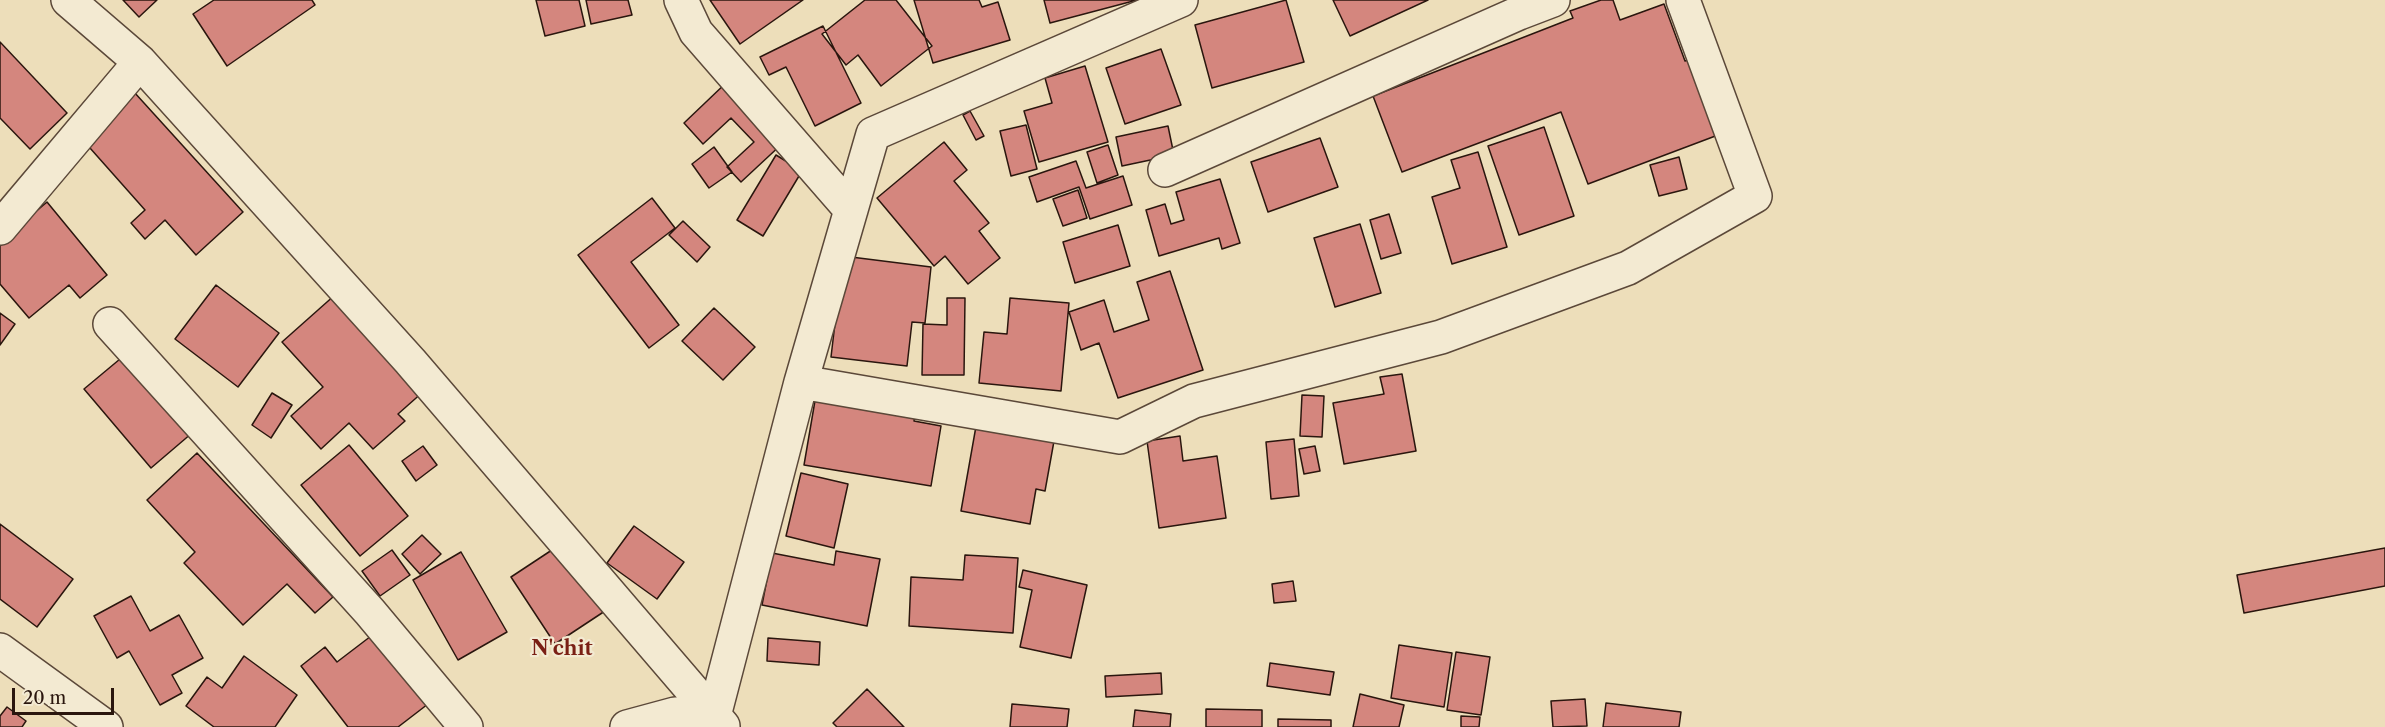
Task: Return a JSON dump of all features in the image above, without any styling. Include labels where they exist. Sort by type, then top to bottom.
[{"type":"street","points":[[69,0],[140,62],[410,361],[719,721]]},
{"type":"street","points":[[681,0],[696,32],[851,210]]},
{"type":"street","points":[[719,721],[801,382],[873,134],[1181,0]]},
{"type":"street","points":[[1165,170],[1553,0]]},
{"type":"street","points":[[801,382],[1120,437],[1194,401],[1442,337],[1628,268],[1755,196],[1683,0]]},
{"type":"street","points":[[0,228],[140,62]]},
{"type":"street","points":[[110,324],[370,612],[466,727]]},
{"type":"street","points":[[0,650],[106,727]]},
{"type":"street","points":[[627,727],[675,714],[719,721]]},
{"type":"building","points":[[123,0],[157,0],[139,17]]},
{"type":"building","points":[[214,0],[312,0],[315,5],[227,66],[193,14]]},
{"type":"building","points":[[536,0],[579,0],[585,26],[545,36]]},
{"type":"building","points":[[586,0],[628,0],[632,15],[591,24]]},
{"type":"building","points":[[710,0],[803,0],[740,44]]},
{"type":"building","points":[[865,0],[896,0],[932,46],[881,86],[858,55],[846,65],[822,34]]},
{"type":"building","points":[[914,0],[979,0],[982,7],[998,2],[1010,40],[933,63]]},
{"type":"building","points":[[1044,0],[1137,0],[1050,23]]},
{"type":"building","points":[[1286,0],[1304,62],[1212,88],[1195,25]]},
{"type":"building","points":[[1333,0],[1428,0],[1350,36]]},
{"type":"building","points":[[1601,0],[1613,0],[1620,20],[1664,4],[1685,61],[1698,57],[1726,132],[1588,184],[1561,112],[1402,172],[1373,96],[1573,18],[1570,11]]},
{"type":"building","points":[[823,26],[861,103],[815,126],[786,67],[769,75],[760,57]]},
{"type":"building","points":[[0,42],[67,113],[30,149],[0,118]]},
{"type":"building","points":[[1161,49],[1181,105],[1125,124],[1106,68]]},
{"type":"building","points":[[1085,66],[1108,142],[1039,162],[1024,111],[1052,103],[1045,78]]},
{"type":"building","points":[[728,81],[784,142],[741,182],[727,167],[754,142],[731,118],[703,144],[684,123]]},
{"type":"building","points":[[134,92],[243,212],[196,255],[165,220],[145,239],[131,223],[145,210],[82,139]]},
{"type":"building","points":[[970,111],[984,136],[976,140],[963,115]]},
{"type":"building","points":[[1026,125],[1037,169],[1011,176],[1000,131]]},
{"type":"building","points":[[1168,126],[1174,155],[1122,166],[1116,137]]},
{"type":"building","points":[[1544,127],[1574,216],[1519,235],[1488,146]]},
{"type":"building","points":[[1320,138],[1338,187],[1268,212],[1251,162]]},
{"type":"building","points":[[944,142],[967,170],[954,181],[989,223],[979,231],[1000,258],[968,284],[945,256],[934,266],[877,198]]},
{"type":"building","points":[[1108,145],[1118,175],[1097,183],[1087,152]]},
{"type":"building","points":[[714,147],[732,172],[709,188],[692,164]]},
{"type":"building","points":[[1478,152],[1507,247],[1452,264],[1432,197],[1460,188],[1451,160]]},
{"type":"building","points":[[776,155],[802,171],[763,236],[737,220]]},
{"type":"building","points":[[1679,157],[1687,189],[1659,196],[1650,165]]},
{"type":"building","points":[[1076,161],[1086,188],[1123,176],[1132,205],[1090,219],[1079,187],[1037,202],[1029,177]]},
{"type":"building","points":[[1220,179],[1240,243],[1222,249],[1219,238],[1159,256],[1146,210],[1165,204],[1171,224],[1184,220],[1176,192]]},
{"type":"building","points":[[1078,190],[1087,218],[1063,226],[1053,199]]},
{"type":"building","points":[[652,198],[675,228],[631,262],[679,325],[649,348],[578,255]]},
{"type":"building","points":[[47,202],[107,275],[80,298],[69,285],[29,318],[0,284],[0,242]]},
{"type":"building","points":[[1389,214],[1401,253],[1381,259],[1370,220]]},
{"type":"building","points":[[683,221],[710,247],[697,262],[669,235]]},
{"type":"building","points":[[1360,224],[1381,293],[1335,307],[1314,238]]},
{"type":"building","points":[[1118,225],[1130,266],[1075,283],[1063,242]]},
{"type":"building","points":[[843,256],[931,267],[925,323],[912,322],[907,366],[831,357]]},
{"type":"building","points":[[1170,271],[1203,370],[1118,398],[1099,343],[1081,350],[1069,312],[1104,300],[1114,332],[1149,320],[1137,282]]},
{"type":"building","points":[[216,285],[279,333],[238,387],[175,339]]},
{"type":"building","points":[[336,294],[424,391],[398,414],[405,421],[373,449],[349,423],[321,449],[291,416],[323,387],[282,342]]},
{"type":"building","points":[[947,298],[965,298],[964,375],[922,375],[923,324],[947,325]]},
{"type":"building","points":[[1010,298],[1069,303],[1061,391],[979,383],[984,332],[1007,334]]},
{"type":"building","points":[[714,308],[755,347],[723,380],[682,341]]},
{"type":"building","points":[[0,313],[15,324],[0,345]]},
{"type":"building","points":[[126,354],[192,433],[151,468],[84,389]]},
{"type":"building","points":[[1402,374],[1416,451],[1344,464],[1333,403],[1384,394],[1380,377]]},
{"type":"building","points":[[817,389],[916,406],[914,421],[941,426],[931,486],[804,465]]},
{"type":"building","points":[[272,393],[292,405],[271,438],[252,425]]},
{"type":"building","points":[[1302,395],[1324,396],[1322,437],[1300,436]]},
{"type":"building","points":[[978,415],[1056,430],[1045,491],[1036,489],[1030,524],[961,511]]},
{"type":"building","points":[[1180,436],[1183,461],[1217,456],[1226,518],[1159,528],[1147,441]]},
{"type":"building","points":[[1294,439],[1299,496],[1271,499],[1266,442]]},
{"type":"building","points":[[349,445],[408,516],[360,556],[301,485]]},
{"type":"building","points":[[423,446],[437,465],[416,481],[402,461]]},
{"type":"building","points":[[1315,446],[1320,471],[1304,474],[1299,449]]},
{"type":"building","points":[[197,453],[333,597],[315,613],[287,584],[243,625],[184,563],[195,552],[147,500]]},
{"type":"building","points":[[801,473],[848,484],[834,548],[786,536]]},
{"type":"building","points":[[0,524],[73,579],[37,627],[0,599]]},
{"type":"building","points":[[634,526],[684,562],[657,599],[607,563]]},
{"type":"building","points":[[422,535],[441,554],[420,574],[402,554]]},
{"type":"building","points":[[561,544],[605,611],[555,644],[511,577]]},
{"type":"building","points":[[2385,548],[2385,586],[2244,613],[2237,575]]},
{"type":"building","points":[[392,550],[410,575],[380,596],[362,571]]},
{"type":"building","points":[[836,551],[880,559],[867,626],[762,605],[772,553],[834,565]]},
{"type":"building","points":[[461,552],[507,632],[458,660],[413,580]]},
{"type":"building","points":[[965,555],[1018,558],[1013,633],[909,626],[911,577],[963,580]]},
{"type":"building","points":[[1023,570],[1087,585],[1071,658],[1020,647],[1032,590],[1019,587]]},
{"type":"building","points":[[1293,581],[1296,601],[1274,603],[1272,584]]},
{"type":"building","points":[[131,596],[150,631],[179,615],[203,658],[172,675],[182,693],[160,705],[129,651],[117,658],[94,616]]},
{"type":"building","points":[[375,633],[428,704],[398,727],[348,727],[301,666],[325,647],[337,662]]},
{"type":"building","points":[[768,638],[820,642],[819,665],[767,661]]},
{"type":"building","points":[[1399,645],[1452,653],[1444,707],[1391,698]]},
{"type":"building","points":[[1456,652],[1490,657],[1481,715],[1447,710]]},
{"type":"building","points":[[244,656],[297,695],[275,727],[214,727],[186,706],[207,677],[222,688]]},
{"type":"building","points":[[1270,663],[1334,672],[1330,695],[1267,686]]},
{"type":"building","points":[[1161,673],[1162,694],[1106,697],[1105,676]]},
{"type":"building","points":[[867,689],[904,727],[837,727],[833,723]]},
{"type":"building","points":[[1360,694],[1404,705],[1399,727],[1353,727]]},
{"type":"building","points":[[1585,699],[1587,726],[1553,727],[1551,701]]},
{"type":"building","points":[[1606,703],[1681,712],[1679,727],[1603,727]]},
{"type":"building","points":[[1012,704],[1069,709],[1067,727],[1010,727]]},
{"type":"building","points":[[7,707],[26,721],[22,727],[0,727],[0,716]]},
{"type":"building","points":[[1206,709],[1262,710],[1262,727],[1206,727]]},
{"type":"building","points":[[1135,710],[1171,714],[1170,727],[1133,727]]},
{"type":"building","points":[[1461,716],[1480,717],[1479,727],[1461,727]]},
{"type":"building","points":[[1278,719],[1331,720],[1331,727],[1278,727]]},
{"type":"district","name":"N'chit","points":[[562,649]]}]
